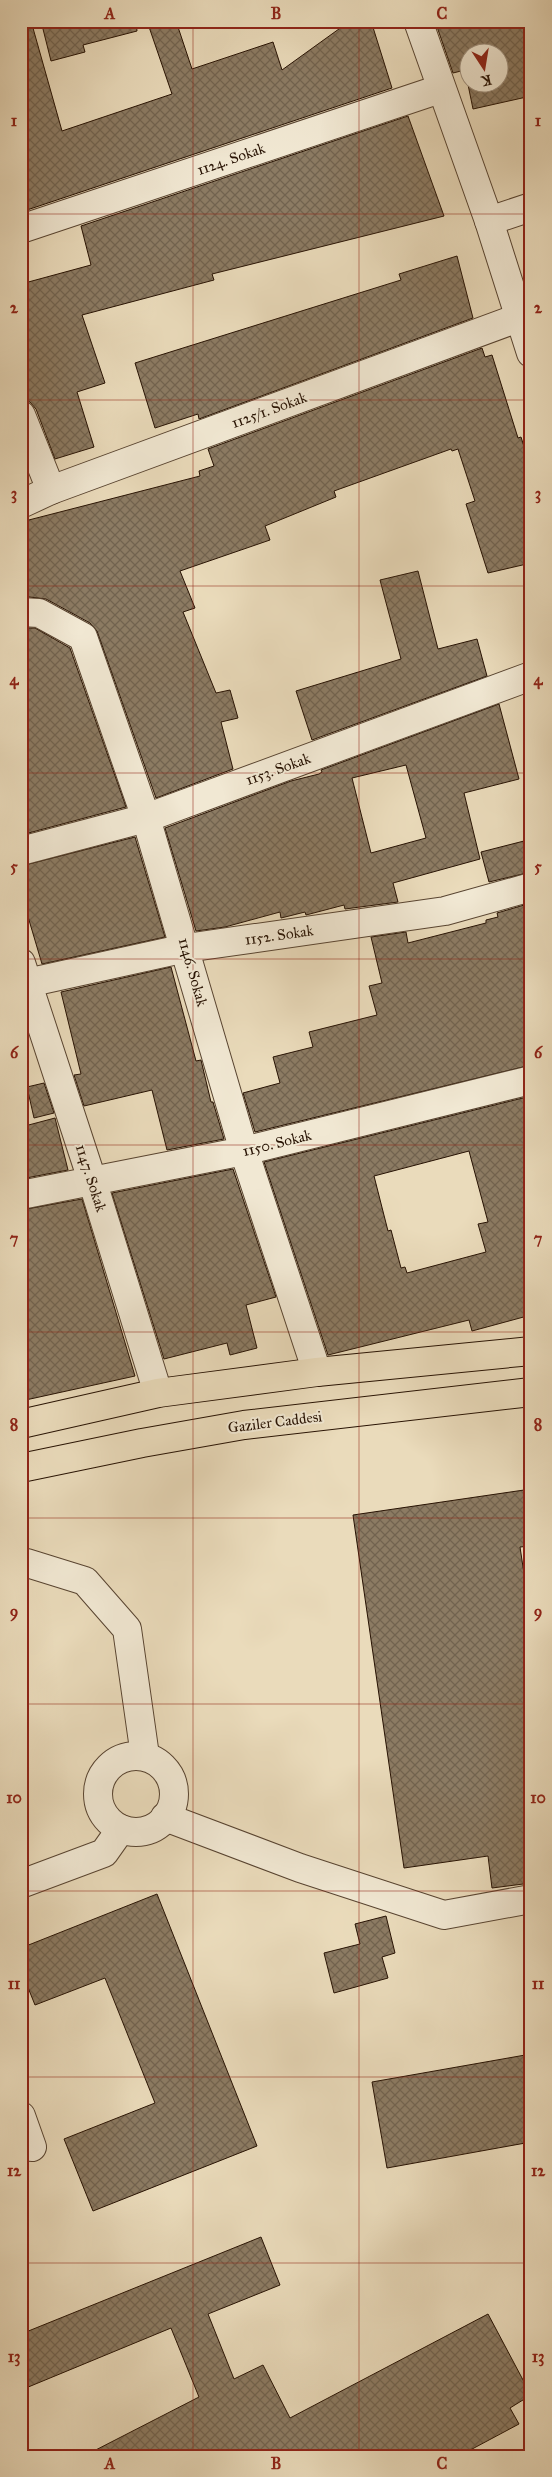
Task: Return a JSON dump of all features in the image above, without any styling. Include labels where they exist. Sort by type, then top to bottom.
[{"type":"main road","points":[[21,1424],[158,1393],[317,1372],[531,1351]]},
{"type":"main road","name":"Gaziler Caddesi","points":[[21,1468],[142,1443],[244,1425],[531,1392]]},
{"type":"street","points":[[418,21],[440,89],[489,221],[518,318],[531,353]]},
{"type":"street","name":"1124. Sokak","points":[[21,229],[440,89]]},
{"type":"street","points":[[489,221],[531,207]]},
{"type":"street","name":"1125/1. Sokak","points":[[21,504],[51,490],[518,318]]},
{"type":"street","points":[[21,415],[51,490]]},
{"type":"street","name":"1146. Sokak","points":[[21,612],[39,612],[82,638],[146,818],[186,948],[244,1151],[317,1372]]},
{"type":"street","name":"1153. Sokak","points":[[21,851],[146,818],[531,676]]},
{"type":"street","name":"1152. Sokak","points":[[24,973],[445,911],[531,888]]},
{"type":"street","name":"1147. Sokak","points":[[24,973],[94,1183],[158,1393]]},
{"type":"street","name":"1150. Sokak","points":[[21,1195],[94,1183],[244,1151],[531,1080]]},
{"type":"street","points":[[21,1564],[26,1562],[85,1581],[127,1629],[145,1756]]},
{"type":"street","points":[[132,1755],[145,1756],[157,1762],[167,1771],[174,1795],[172,1807],[157,1826],[145,1831],[121,1829],[102,1814],[97,1790],[101,1777],[108,1767],[119,1759],[132,1755]]},
{"type":"street","points":[[165,1818],[300,1868],[444,1916],[531,1899]]},
{"type":"street","points":[[21,1884],[104,1853],[121,1829]]},
{"type":"street","points":[[21,2116],[32,2147]]},
{"type":"building","points":[[21,21],[31,21],[62,131],[172,94],[147,21],[176,21],[192,69],[273,42],[282,70],[350,21],[371,21],[392,88],[21,212]]},
{"type":"building","points":[[41,21],[136,21],[137,31],[83,45],[85,52],[51,61]]},
{"type":"building","points":[[435,21],[531,21],[531,96],[473,109],[470,92],[510,92],[510,42],[460,42],[460,71],[453,73]]},
{"type":"building","points":[[408,116],[444,216],[212,274],[214,280],[82,315],[105,383],[77,392],[94,447],[55,459],[36,409],[30,402],[21,400],[21,284],[91,265],[81,226]]},
{"type":"building","points":[[457,256],[473,318],[199,419],[198,414],[155,428],[135,363],[401,280],[399,274]]},
{"type":"building","points":[[482,348],[485,357],[492,355],[518,438],[521,437],[531,469],[531,563],[488,573],[466,504],[475,501],[458,449],[452,451],[451,449],[334,491],[336,497],[265,526],[270,540],[180,571],[195,608],[183,612],[216,693],[230,690],[238,718],[221,722],[233,769],[156,798],[97,631],[90,623],[46,599],[21,596],[21,522],[200,476],[199,471],[214,466],[208,449]]},
{"type":"building","points":[[418,571],[438,649],[477,639],[487,676],[312,740],[296,691],[401,659],[380,580]]},
{"type":"building","points":[[21,628],[35,628],[70,648],[126,807],[21,835]]},
{"type":"building","points":[[499,704],[519,779],[464,793],[480,859],[393,883],[398,902],[345,909],[344,905],[306,915],[305,912],[281,918],[280,912],[225,927],[196,931],[165,828],[291,781],[319,774],[322,772],[321,770]],"holes":[[[406,765],[426,838],[371,853],[352,778]]]},
{"type":"building","points":[[135,837],[165,937],[42,964],[21,893],[21,866]]},
{"type":"building","points":[[524,841],[531,872],[489,882],[481,852]]},
{"type":"building","points":[[531,903],[531,1065],[255,1132],[243,1093],[280,1083],[273,1057],[313,1047],[309,1032],[377,1015],[369,986],[382,983],[371,937],[406,932],[408,943],[486,923],[486,920],[498,917],[497,913]]},
{"type":"building","points":[[171,967],[196,1061],[201,1060],[211,1102],[213,1102],[224,1139],[167,1150],[152,1090],[84,1106],[74,1075],[81,1074],[61,992]]},
{"type":"building","points":[[44,1083],[54,1113],[34,1118],[27,1087]]},
{"type":"building","points":[[531,1096],[531,1315],[472,1331],[469,1320],[328,1355],[264,1162]],"holes":[[[469,1151],[488,1222],[478,1224],[486,1252],[407,1273],[405,1267],[401,1268],[391,1230],[388,1231],[374,1176]]]},
{"type":"building","points":[[55,1118],[68,1170],[21,1179],[21,1127]]},
{"type":"building","points":[[233,1169],[276,1297],[246,1305],[257,1348],[230,1355],[227,1343],[164,1359],[112,1193]]},
{"type":"building","points":[[82,1199],[135,1376],[21,1401],[21,1210]]},
{"type":"building","points":[[531,1489],[531,1546],[520,1547],[531,1620],[531,1883],[492,1888],[488,1856],[404,1868],[353,1515]]},
{"type":"building","points":[[157,1894],[257,2146],[93,2211],[64,2139],[155,2103],[105,1978],[35,2005],[21,1970],[21,1948]]},
{"type":"building","points":[[386,1916],[395,1953],[382,1957],[388,1978],[334,1993],[324,1953],[360,1944],[355,1924]]},
{"type":"building","points":[[531,2054],[531,2142],[387,2168],[372,2082]]},
{"type":"building","points":[[261,2237],[280,2285],[208,2314],[234,2379],[263,2365],[290,2418],[488,2314],[531,2395],[510,2408],[519,2424],[459,2456],[84,2456],[199,2397],[171,2328],[21,2390],[21,2334]]}]
